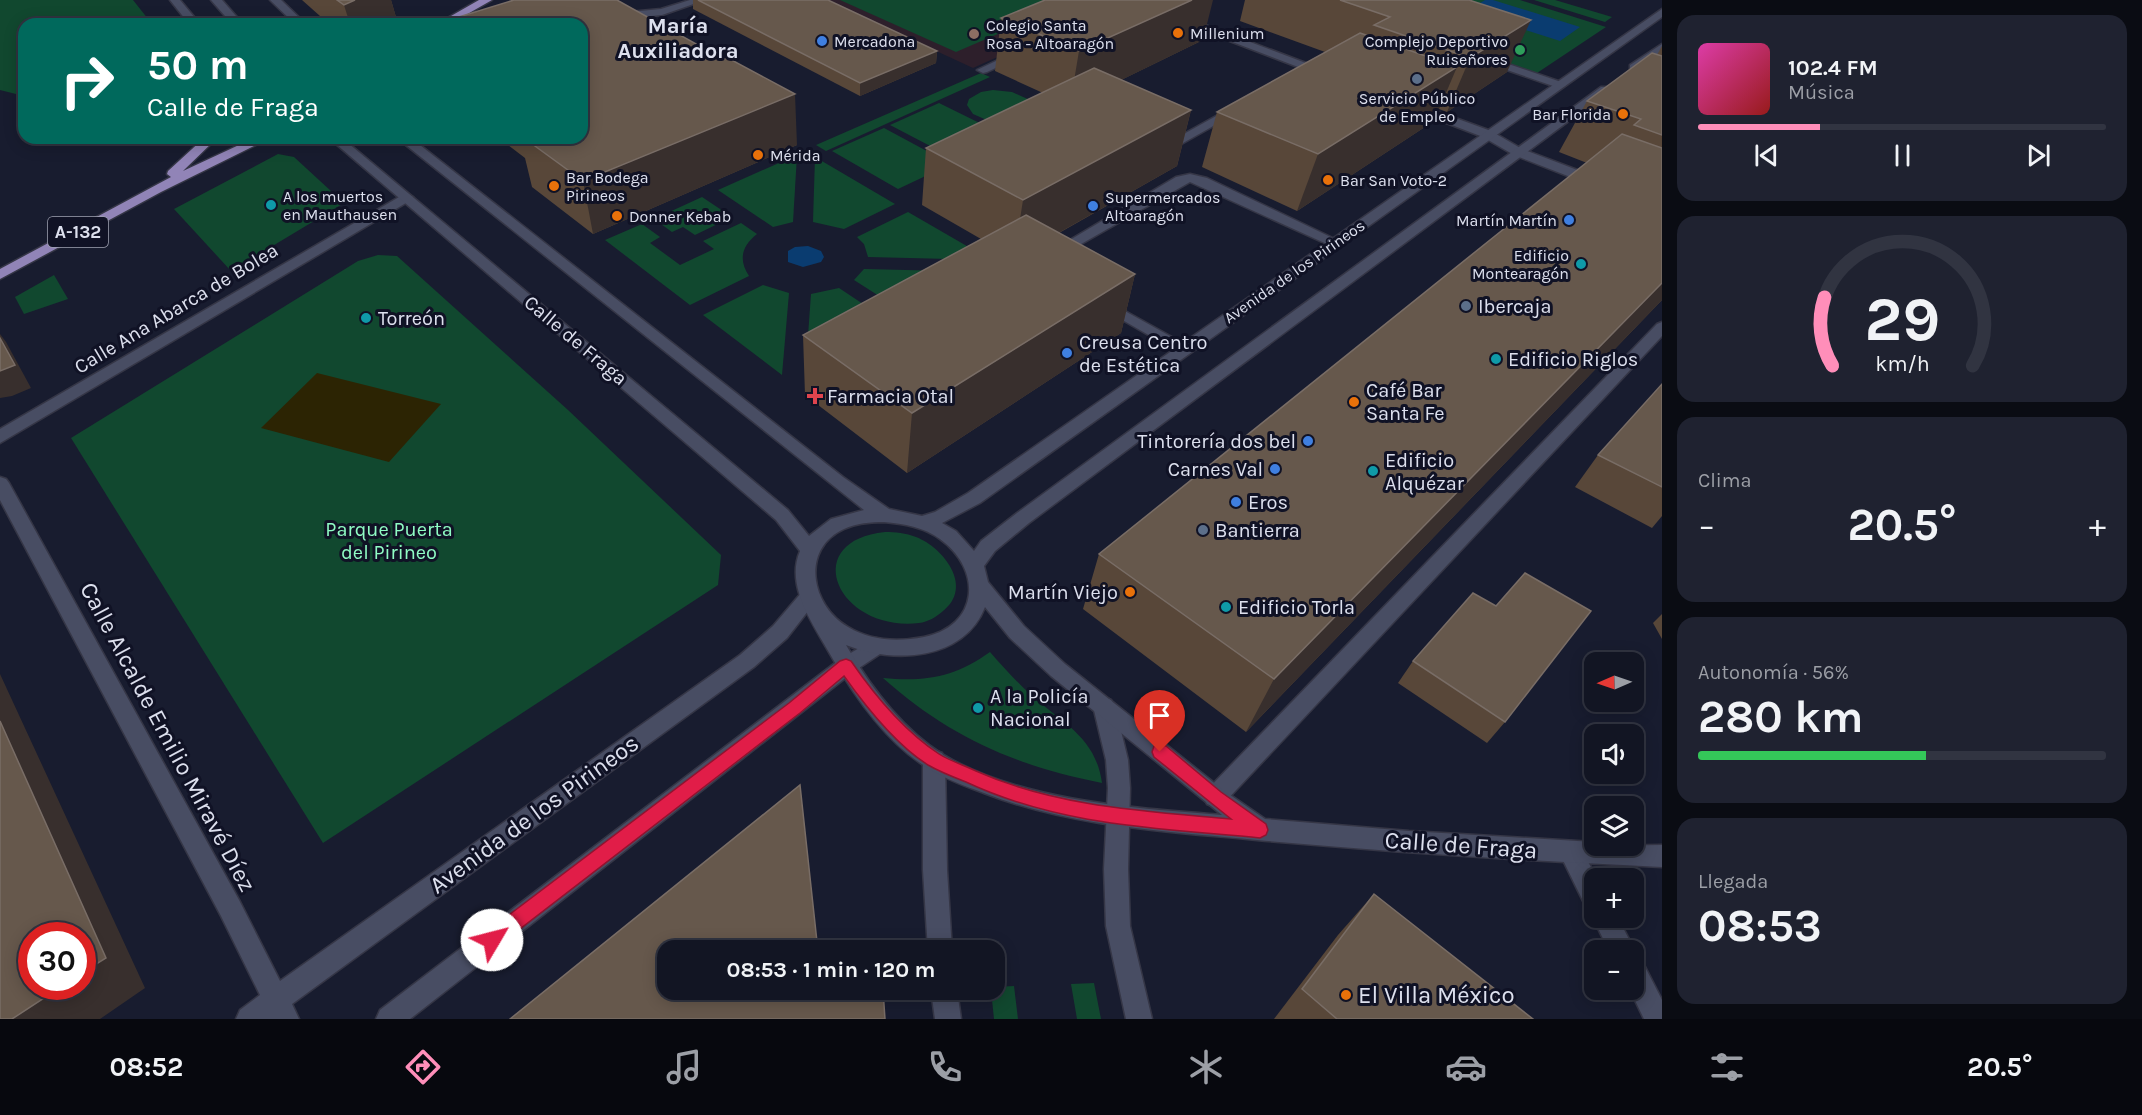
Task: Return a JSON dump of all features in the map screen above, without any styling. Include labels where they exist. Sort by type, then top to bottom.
[{"type":"main road","points":[[453,18],[487,0]]},
{"type":"main road","name":"A-132","points":[[156,189],[205,144]]},
{"type":"main road","name":"A-132","points":[[0,275],[156,189],[251,144]]},
{"type":"street","points":[[175,0],[190,18]]},
{"type":"street","points":[[216,0],[232,18]]},
{"type":"street","points":[[275,0],[294,18]]},
{"type":"street","points":[[604,14],[623,16],[650,14],[700,0]]},
{"type":"street","points":[[1194,11],[1173,16],[1333,76]]},
{"type":"street","name":"Avenida de los Pirineos","points":[[922,522],[941,517],[974,498],[1662,12]]},
{"type":"street","name":"Avenida de los Pirineos","points":[[975,564],[988,546],[1023,518],[1662,47]]},
{"type":"street","points":[[983,70],[1030,49]]},
{"type":"street","points":[[1480,57],[1560,85]]},
{"type":"street","points":[[1300,74],[1311,68]]},
{"type":"street","points":[[1398,101],[1487,135],[1518,152],[1610,187]]},
{"type":"street","points":[[1179,140],[1250,102]]},
{"type":"street","name":"Calle de Fraga","points":[[342,144],[782,515],[809,550]]},
{"type":"street","points":[[411,144],[837,481],[884,515]]},
{"type":"street","points":[[1043,262],[1185,178],[1202,181],[1335,242]]},
{"type":"street","name":"Calle Ana Abarca de Bolea","points":[[0,437],[406,197]]},
{"type":"street","points":[[1091,296],[1183,349]]},
{"type":"street","points":[[1215,797],[1662,327]]},
{"type":"street","name":"Calle Alcalde Emilio Miravé Díez","points":[[0,483],[230,908],[281,1009]]},
{"type":"street","points":[[981,587],[976,609],[967,623],[954,635],[930,644],[905,647],[876,646],[853,639],[833,628],[813,605],[805,565],[809,550],[822,532],[840,522],[861,516],[884,515],[922,522],[950,536],[975,564],[981,587],[1017,632],[1215,797],[1260,830]]},
{"type":"street","name":"Avenida de los Pirineos","points":[[249,1019],[281,1009],[747,661],[813,605]]},
{"type":"street","name":"Calle de Fraga","points":[[813,605],[846,666],[867,696],[890,721],[934,760],[1006,793],[1057,807],[1119,817],[1440,845],[1662,856]]},
{"type":"street","points":[[389,1019],[846,666],[876,646]]},
{"type":"street","points":[[1104,706],[1117,760],[1118,926],[1139,1019]]},
{"type":"street","points":[[934,760],[935,870],[939,940]]},
{"type":"street","points":[[1571,852],[1584,877]]},
{"type":"street","points":[[1644,992],[1658,1019]]},
{"type":"street","points":[[946,1000],[948,1019]]},
{"type":"shaded area","name":"Colegio Santa Rosa - Altoaragón","points":[[826,0],[1125,0],[973,68]]},
{"type":"green space","points":[[0,0],[133,0],[147,18],[18,18],[18,94],[0,90]]},
{"type":"green space","name":"Colegio Santa Rosa - Altoaragón","points":[[840,0],[1077,0],[956,52]]},
{"type":"green space","name":"Complejo Deportivo Ruiseñores","points":[[1321,0],[1520,0],[1606,27],[1537,73]]},
{"type":"green space","points":[[1534,0],[1555,0],[1612,17],[1605,22]]},
{"type":"green space","points":[[981,73],[990,77],[826,151],[816,145]]},
{"type":"green space","points":[[993,90],[1012,92],[1032,101],[989,121],[973,114],[967,105],[969,99],[981,92]]},
{"type":"green space","points":[[939,103],[1006,136],[957,160],[890,125]]},
{"type":"green space","points":[[884,128],[951,164],[898,189],[832,151]]},
{"type":"green space","points":[[278,154],[294,157],[344,203],[231,271],[174,209]]},
{"type":"green space","points":[[797,155],[793,222],[773,227],[718,190]]},
{"type":"green space","points":[[815,157],[895,204],[844,229],[813,222]]},
{"type":"green space","points":[[702,197],[732,217],[695,235],[683,227],[672,232],[654,219]]},
{"type":"green space","points":[[908,212],[991,260],[868,257],[864,244],[857,237]]},
{"type":"green space","points":[[741,223],[757,234],[748,243],[743,253],[744,264],[749,276],[690,305],[605,240],[642,224],[660,237],[650,243],[680,265],[714,249],[703,241]]},
{"type":"green space","name":"Parque Puerta del Pirineo","points":[[378,255],[397,256],[568,410],[721,555],[718,585],[323,843],[71,438],[358,261]]},
{"type":"green space","points":[[864,269],[991,272],[912,317],[854,280]]},
{"type":"green space","points":[[54,275],[68,299],[24,314],[15,297]]},
{"type":"green space","points":[[763,285],[789,293],[782,375],[703,315]]},
{"type":"green space","points":[[839,288],[896,326],[805,378],[811,294]]},
{"type":"green space","points":[[885,532],[908,535],[926,542],[945,559],[952,569],[956,591],[952,601],[943,611],[926,622],[890,622],[867,614],[849,601],[839,584],[836,567],[842,551],[858,539]]},
{"type":"green space","points":[[990,652],[1026,691],[1085,743],[1099,767],[1102,783],[1041,768],[985,746],[933,717],[883,678],[913,679],[939,676],[965,667]]},
{"type":"green space","points":[[1094,983],[1101,1019],[1077,1019],[1071,984]]},
{"type":"green space","points":[[1005,986],[1014,986],[1018,1019],[994,1019],[992,1000],[1005,1000]]},
{"type":"sand","points":[[317,373],[441,404],[389,462],[261,428]]},
{"type":"water","points":[[1485,0],[1493,0],[1580,27],[1560,41],[1467,11]]},
{"type":"water","points":[[808,246],[821,251],[824,257],[821,262],[803,267],[788,262],[788,251],[795,247]]},
{"type":"building","points":[[337,0],[355,0],[344,5]]},
{"type":"building","points":[[514,0],[617,0],[723,59],[728,58],[795,94],[583,181],[532,144],[588,144],[588,18],[456,18]]},
{"type":"building","name":"Mercadona","points":[[698,0],[828,0],[937,51],[860,83]]},
{"type":"building","points":[[1045,0],[1192,0],[1079,51],[1001,18]]},
{"type":"building","points":[[1340,0],[1469,0],[1531,20],[1470,58],[1374,25],[1390,17]]},
{"type":"building","points":[[1360,33],[1457,67],[1318,154],[1217,112]]},
{"type":"building","points":[[1652,53],[1662,56],[1662,135],[1634,125],[1641,119],[1587,101]]},
{"type":"building","points":[[1094,68],[1191,110],[1023,200],[926,148]]},
{"type":"building","points":[[1622,134],[1662,148],[1662,283],[1274,679],[1099,554]]},
{"type":"building","points":[[1026,215],[1135,274],[912,413],[803,335]]},
{"type":"building","points":[[0,338],[15,365],[0,371]]},
{"type":"building","points":[[1662,384],[1662,487],[1598,455]]},
{"type":"building","points":[[1525,573],[1591,611],[1505,722],[1413,661],[1473,593],[1496,606]]},
{"type":"building","points":[[0,721],[90,922],[18,922],[18,1000],[41,1000],[12,1019],[0,1019]]},
{"type":"building","points":[[800,785],[817,940],[657,940],[657,1000],[884,1000],[885,1019],[510,1019]]},
{"type":"building","points":[[1374,894],[1533,1019],[1337,1019],[1302,989]]},
{"type":"building","points":[[96,936],[106,958],[96,964]]},
{"type":"place","name":"Millenium","points":[[1178,33]]},
{"type":"place","name":"Colegio Santa Rosa - Altoaragón","points":[[974,34]]},
{"type":"place","name":"Mercadona","points":[[822,41]]},
{"type":"place","name":"Complejo Deportivo Ruiseñores","points":[[1520,50]]},
{"type":"place","name":"Servicio Público de Empleo","points":[[1417,79]]},
{"type":"place","name":"Bar Florida","points":[[1623,114]]},
{"type":"place","name":"Mérida","points":[[758,155]]},
{"type":"place","name":"Bar San Voto-2","points":[[1328,180]]},
{"type":"place","name":"Bar Bodega Pirineos","points":[[554,186]]},
{"type":"place","name":"A los muertos en Mauthausen","points":[[271,205]]},
{"type":"place","name":"Supermercados Altoaragón","points":[[1093,206]]},
{"type":"place","name":"Donner Kebab","points":[[617,216]]},
{"type":"place","name":"Martín Martín","points":[[1569,220]]},
{"type":"place","name":"Edificio Montearagón","points":[[1581,264]]},
{"type":"place","name":"Ibercaja","points":[[1466,306]]},
{"type":"place","name":"Torreón","points":[[366,318]]},
{"type":"place","name":"Creusa Centro de Estética","points":[[1067,353]]},
{"type":"place","name":"Edificio Riglos","points":[[1496,359]]},
{"type":"place","name":"Farmacia Otal","points":[[815,396]]},
{"type":"place","name":"Café Bar Santa Fe","points":[[1354,402]]},
{"type":"place","name":"Tintorería dos bel","points":[[1308,441]]},
{"type":"place","name":"Carnes Val","points":[[1275,469]]},
{"type":"place","name":"Edificio Alquézar","points":[[1373,471]]},
{"type":"place","name":"Eros","points":[[1236,502]]},
{"type":"place","name":"Bantierra","points":[[1203,530]]},
{"type":"place","name":"Martín Viejo","points":[[1130,592]]},
{"type":"place","name":"Edificio Torla","points":[[1226,607]]},
{"type":"place","name":"A la Policía Nacional","points":[[978,708]]},
{"type":"place","name":"El Villa México","points":[[1346,995]]},
{"type":"district","name":"María Auxiliadora","points":[[678,38]]},
{"type":"route","points":[[492,940],[846,666],[882,713],[934,760],[1006,793],[1057,807],[1119,817],[1260,830],[1160,752]]}]
